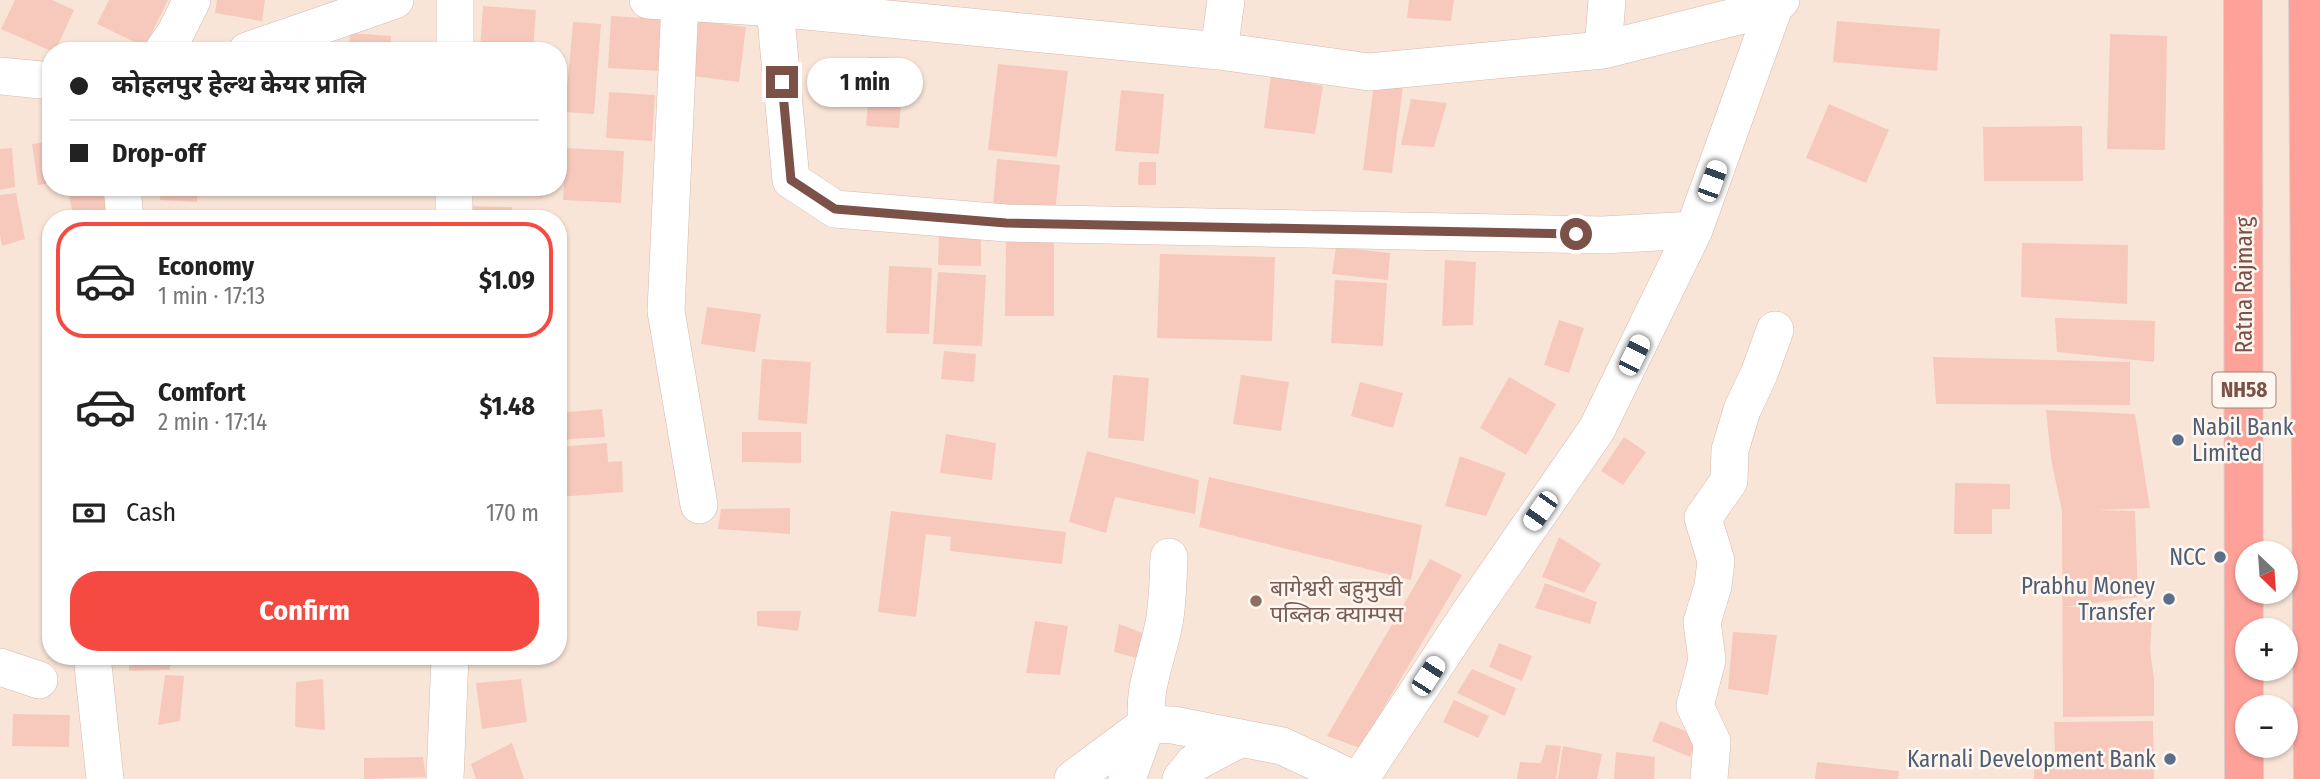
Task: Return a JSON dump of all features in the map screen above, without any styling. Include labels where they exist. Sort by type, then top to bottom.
[{"type":"highway","name":"Ratna Rajmarg","points":[[2243,0],[2244,779]]},
{"type":"highway","points":[[2308,0],[2313,779]]},
{"type":"street","points":[[169,42],[192,0]]},
{"type":"street","points":[[273,42],[395,0]]},
{"type":"street","points":[[455,0],[455,42]]},
{"type":"street","points":[[1219,51],[1226,0]]},
{"type":"street","points":[[1604,50],[1607,0]]},
{"type":"street","points":[[699,505],[666,311],[664,2],[775,8],[1219,51],[1369,72],[1604,50],[1777,4]]},
{"type":"street","points":[[1360,779],[1469,614],[1597,429],[1694,230],[1777,4]]},
{"type":"street","points":[[775,8],[791,180],[835,209],[1006,223],[1603,234],[1694,230]]},
{"type":"street","points":[[0,76],[42,79]]},
{"type":"street","points":[[1709,779],[1712,742],[1695,706],[1707,660],[1702,622],[1713,586],[1716,561],[1703,518],[1728,481],[1730,450],[1742,410],[1775,330]]},
{"type":"street","points":[[1127,779],[1147,724],[1145,712],[1149,680],[1165,621],[1169,557]]},
{"type":"street","points":[[93,665],[105,779]]},
{"type":"street","points":[[445,779],[450,665]]},
{"type":"street","points":[[0,667],[39,680]]},
{"type":"street","points":[[1073,779],[1147,724],[1173,726],[1282,746],[1353,779]]},
{"type":"street","points":[[1181,779],[1194,762],[1241,738]]},
{"type":"shaded area","points":[[0,0],[2320,0],[2320,779],[0,779]]},
{"type":"building","points":[[15,0],[52,0],[74,10],[59,42],[42,42],[42,47],[1,29]]},
{"type":"building","points":[[109,0],[168,0],[147,42],[135,42],[97,24]]},
{"type":"building","points":[[217,0],[265,0],[262,21],[215,13]]},
{"type":"building","points":[[1409,0],[1454,0],[1451,21],[1407,18]]},
{"type":"building","points":[[483,6],[536,10],[534,42],[481,42]]},
{"type":"building","points":[[611,16],[663,19],[659,71],[608,68]]},
{"type":"building","points":[[692,20],[746,27],[739,82],[685,75]]},
{"type":"building","points":[[1837,21],[1940,29],[1937,71],[1833,62]]},
{"type":"building","points":[[573,22],[601,24],[594,114],[567,112]]},
{"type":"building","points":[[350,33],[391,36],[391,42],[350,42]]},
{"type":"building","points":[[2110,34],[2167,36],[2165,150],[2107,149]]},
{"type":"building","points":[[868,57],[901,58],[900,83],[868,83]]},
{"type":"building","points":[[998,64],[1068,71],[1057,157],[988,150]]},
{"type":"building","points":[[1271,75],[1323,86],[1315,134],[1264,128]]},
{"type":"building","points":[[1374,83],[1403,86],[1392,173],[1363,170]]},
{"type":"building","points":[[869,90],[902,92],[899,128],[866,126]]},
{"type":"building","points":[[1121,90],[1164,94],[1159,154],[1115,151]]},
{"type":"building","points":[[609,92],[655,95],[652,141],[606,138]]},
{"type":"building","points":[[1411,99],[1447,103],[1434,147],[1401,145]]},
{"type":"building","points":[[1829,104],[1889,130],[1866,183],[1806,158]]},
{"type":"building","points":[[2082,126],[2083,181],[1984,181],[1983,127]]},
{"type":"building","points":[[42,142],[42,184],[38,185],[32,144]]},
{"type":"building","points":[[12,148],[15,187],[0,190],[0,149]]},
{"type":"building","points":[[567,148],[624,151],[621,203],[563,200],[563,196],[567,196]]},
{"type":"building","points":[[997,159],[1060,165],[1055,212],[993,206]]},
{"type":"building","points":[[1139,162],[1156,162],[1156,185],[1138,185]]},
{"type":"building","points":[[16,193],[25,239],[2,246],[0,195]]},
{"type":"building","points":[[69,196],[110,196],[113,210],[72,210]]},
{"type":"building","points":[[161,196],[197,196],[197,202],[160,200]]},
{"type":"building","points":[[458,206],[512,207],[512,210],[458,210]]},
{"type":"building","points":[[939,234],[981,235],[981,266],[938,265]]},
{"type":"building","points":[[1006,241],[1054,241],[1054,316],[1005,316]]},
{"type":"building","points":[[2022,243],[2128,245],[2127,304],[2021,297]]},
{"type":"building","points":[[1336,247],[1390,253],[1388,280],[1332,274]]},
{"type":"building","points":[[1160,254],[1275,257],[1272,341],[1157,338]]},
{"type":"building","points":[[1445,260],[1476,262],[1473,325],[1442,326]]},
{"type":"building","points":[[889,266],[932,268],[929,334],[886,333]]},
{"type":"building","points":[[938,272],[986,275],[982,346],[933,344]]},
{"type":"building","points":[[1335,280],[1387,283],[1383,346],[1331,343]]},
{"type":"building","points":[[707,307],[761,314],[755,352],[701,344]]},
{"type":"building","points":[[2055,318],[2155,321],[2154,362],[2057,352]]},
{"type":"building","points":[[1559,320],[1584,328],[1569,373],[1544,365]]},
{"type":"building","points":[[944,351],[976,354],[974,382],[941,379]]},
{"type":"building","points":[[1933,357],[2130,362],[2130,405],[1936,404]]},
{"type":"building","points":[[762,359],[811,362],[807,424],[758,420]]},
{"type":"building","points":[[1113,375],[1149,378],[1144,441],[1108,438]]},
{"type":"building","points":[[1241,375],[1289,382],[1281,431],[1233,424]]},
{"type":"building","points":[[1509,377],[1556,404],[1526,455],[1480,428]]},
{"type":"building","points":[[1360,382],[1403,393],[1393,428],[1351,416]]},
{"type":"building","points":[[602,409],[605,437],[567,439],[567,412]]},
{"type":"building","points":[[2046,410],[2135,414],[2150,508],[2098,510],[2135,511],[2138,597],[2064,607],[2153,605],[2150,650],[2154,679],[2154,716],[2063,717],[2062,511],[2051,459]]},
{"type":"building","points":[[742,432],[801,432],[801,463],[742,462]]},
{"type":"building","points":[[946,434],[996,443],[992,480],[940,473]]},
{"type":"building","points":[[1624,437],[1646,452],[1623,485],[1601,471]]},
{"type":"building","points":[[607,443],[608,462],[622,461],[623,492],[567,496],[567,446]]},
{"type":"building","points":[[1087,451],[1199,480],[1195,514],[1115,497],[1106,533],[1069,522]]},
{"type":"building","points":[[1460,456],[1506,473],[1486,516],[1445,506]]},
{"type":"building","points":[[1209,477],[1422,525],[1411,580],[1199,527]]},
{"type":"building","points":[[1955,483],[2010,484],[2010,509],[1992,509],[1992,534],[1954,534]]},
{"type":"building","points":[[790,508],[790,534],[718,529],[721,509]]},
{"type":"building","points":[[891,511],[1066,532],[1062,564],[950,551],[951,537],[926,534],[916,617],[878,612]]},
{"type":"building","points":[[1559,537],[1601,564],[1584,593],[1542,577]]},
{"type":"building","points":[[1430,559],[1462,575],[1360,748],[1327,736]]},
{"type":"building","points":[[1545,583],[1597,602],[1590,624],[1535,608]]},
{"type":"building","points":[[757,611],[801,611],[798,631],[757,626]]},
{"type":"building","points":[[1035,621],[1068,626],[1060,675],[1026,673]]},
{"type":"building","points":[[1119,624],[1145,634],[1140,659],[1114,652]]},
{"type":"building","points":[[1733,632],[1777,635],[1768,695],[1728,689]]},
{"type":"building","points":[[1499,643],[1532,656],[1522,681],[1489,667]]},
{"type":"building","points":[[129,665],[170,665],[170,670],[129,671]]},
{"type":"building","points":[[1472,669],[1516,688],[1505,716],[1457,693]]},
{"type":"building","points":[[165,675],[184,676],[180,721],[158,725]]},
{"type":"building","points":[[323,679],[325,730],[295,727],[296,682]]},
{"type":"building","points":[[521,679],[527,722],[482,729],[476,683]]},
{"type":"building","points":[[1454,700],[1489,716],[1478,738],[1443,722]]},
{"type":"building","points":[[13,714],[70,715],[69,747],[12,746]]},
{"type":"building","points":[[1660,721],[1699,736],[1690,757],[1652,741]]},
{"type":"building","points":[[2153,721],[2154,779],[2034,779],[2034,754],[2055,754],[2054,722]]},
{"type":"building","points":[[512,743],[524,779],[476,779],[471,764]]},
{"type":"building","points":[[1546,745],[1561,746],[1556,779],[1517,779],[1520,762],[1541,763]]},
{"type":"building","points":[[1563,746],[1602,754],[1597,779],[1558,779]]},
{"type":"building","points":[[1616,752],[1655,757],[1654,779],[1614,779]]},
{"type":"building","points":[[423,757],[426,777],[364,779],[364,758]]},
{"type":"building","points":[[1817,762],[1899,771],[1898,779],[1815,779]]},
{"type":"place","name":"Nabil Bank Limited","points":[[2178,440]]},
{"type":"place","name":"NCC","points":[[2220,557]]},
{"type":"place","name":"Prabhu Money Transfer","points":[[2169,599]]},
{"type":"place","name":"बागेश्वरी बहुमुखी पब्लिक क्याम्पस","points":[[1256,601]]},
{"type":"place","name":"Karnali Development Bank","points":[[2170,759]]},
{"type":"route","points":[[782,82],[791,180],[835,209],[1006,223],[1576,234]]}]
